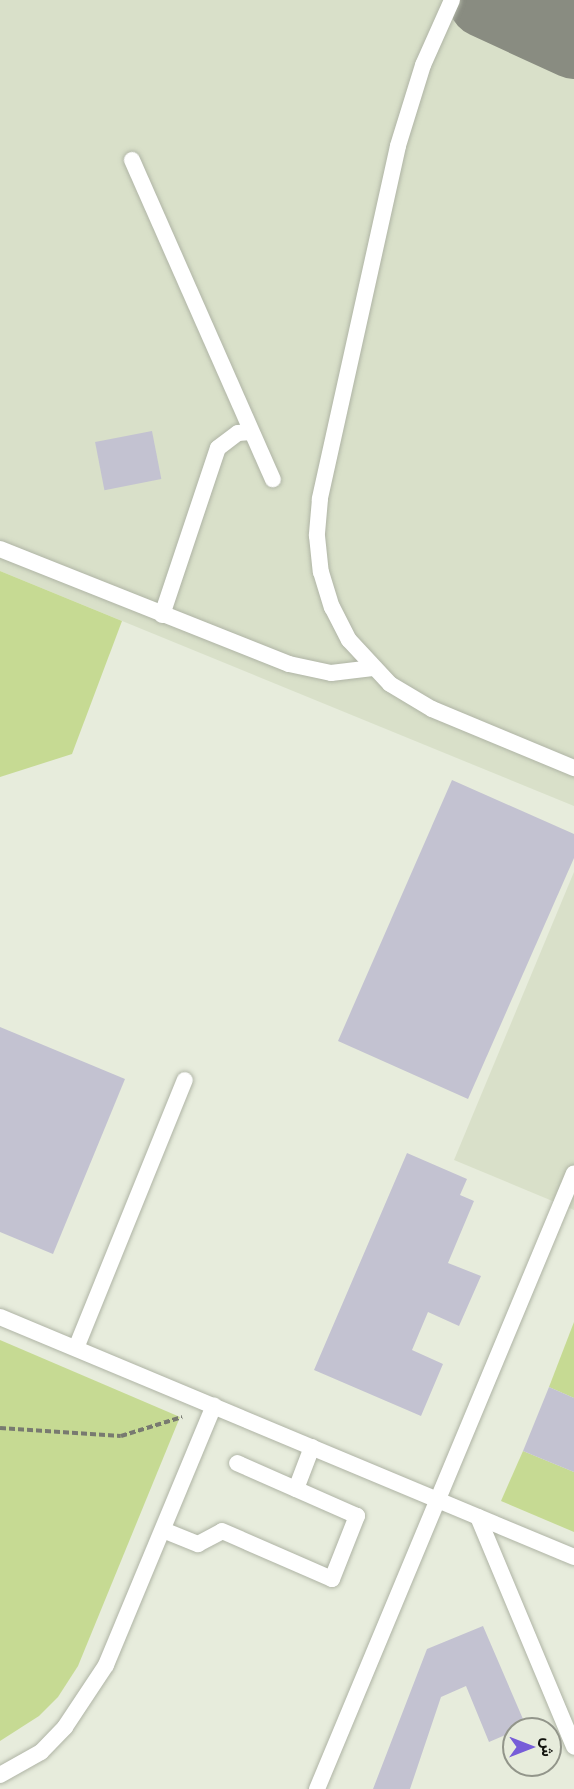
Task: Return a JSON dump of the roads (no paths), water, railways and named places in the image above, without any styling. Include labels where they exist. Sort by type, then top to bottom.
[{"type":"lane","points":[[452,0],[423,65],[398,146],[320,499],[316,536],[326,590],[349,640],[390,684],[432,709],[574,768]]},
{"type":"lane","points":[[132,160],[273,479]]},
{"type":"lane","points":[[162,615],[218,448],[238,433],[251,432]]},
{"type":"lane","points":[[0,549],[162,615],[310,670],[331,673],[373,668]]},
{"type":"lane","points":[[76,1348],[185,1080]]},
{"type":"lane","points":[[317,1789],[574,1176]]},
{"type":"lane","points":[[0,1317],[574,1557]]},
{"type":"lane","points":[[0,1775],[41,1752],[82,1705],[106,1665],[214,1406]]},
{"type":"lane","points":[[296,1489],[312,1447]]},
{"type":"lane","points":[[163,1530],[198,1544],[222,1531],[332,1580],[357,1516],[237,1463]]},
{"type":"lane","points":[[478,1517],[574,1748]]}]
